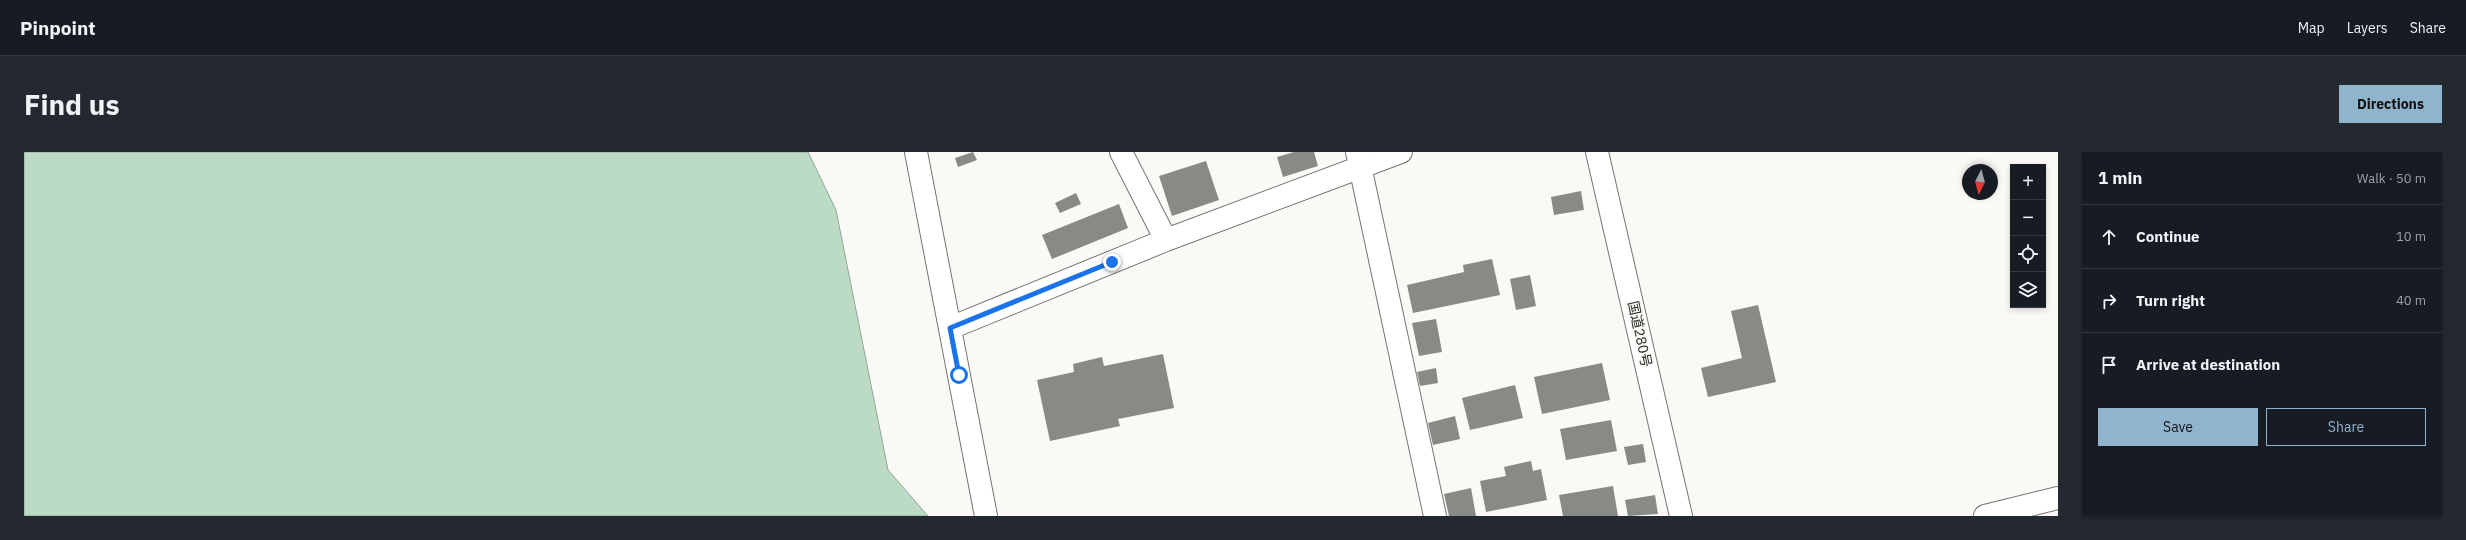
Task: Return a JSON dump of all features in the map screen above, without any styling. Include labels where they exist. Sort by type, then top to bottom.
[{"type":"main road","points":[[916,152],[986,516]]},
{"type":"main road","points":[[1121,152],[1166,240]]},
{"type":"main road","points":[[950,328],[1359,160],[1401,152]]},
{"type":"main road","name":"国道280号","points":[[1597,152],[1681,516]]},
{"type":"main road","points":[[1359,160],[1435,516]]},
{"type":"main road","points":[[1985,516],[2058,498]]},
{"type":"shaded area","points":[[24,152],[808,152],[836,210],[888,470],[928,516],[24,516]]},
{"type":"building","points":[[973,152],[977,160],[958,167],[955,158]]},
{"type":"building","points":[[1294,152],[1314,152],[1318,166],[1283,177],[1277,157]]},
{"type":"building","points":[[1206,161],[1219,200],[1172,216],[1159,176]]},
{"type":"building","points":[[1581,191],[1584,210],[1554,215],[1551,197]]},
{"type":"building","points":[[1076,193],[1081,204],[1060,213],[1055,203]]},
{"type":"building","points":[[1119,204],[1128,228],[1052,259],[1042,235]]},
{"type":"building","points":[[1492,259],[1500,295],[1413,313],[1407,285],[1464,272],[1463,265]]},
{"type":"building","points":[[1530,275],[1536,306],[1516,310],[1510,279]]},
{"type":"building","points":[[1758,305],[1776,382],[1708,397],[1701,368],[1742,358],[1731,311]]},
{"type":"building","points":[[1436,319],[1442,352],[1419,356],[1412,323]]},
{"type":"building","points":[[1163,354],[1174,408],[1118,419],[1120,426],[1050,441],[1037,380],[1074,372],[1073,364],[1102,357],[1104,366]]},
{"type":"building","points":[[1602,363],[1610,400],[1542,414],[1534,377]]},
{"type":"building","points":[[1436,368],[1438,383],[1420,386],[1417,372]]},
{"type":"building","points":[[1515,385],[1523,418],[1470,430],[1462,398]]},
{"type":"building","points":[[1455,416],[1460,439],[1433,445],[1428,423]]},
{"type":"building","points":[[1611,420],[1617,451],[1566,460],[1560,429]]},
{"type":"building","points":[[1643,444],[1646,462],[1628,465],[1624,447]]},
{"type":"building","points":[[1531,461],[1533,471],[1541,469],[1547,500],[1486,512],[1480,481],[1506,476],[1504,467]]},
{"type":"building","points":[[1613,486],[1618,516],[1563,516],[1559,495]]},
{"type":"building","points":[[1471,488],[1476,516],[1449,516],[1444,494]]},
{"type":"building","points":[[1655,495],[1658,514],[1628,516],[1625,500]]},
{"type":"route","points":[[959,375],[950,328],[1112,262]]}]
